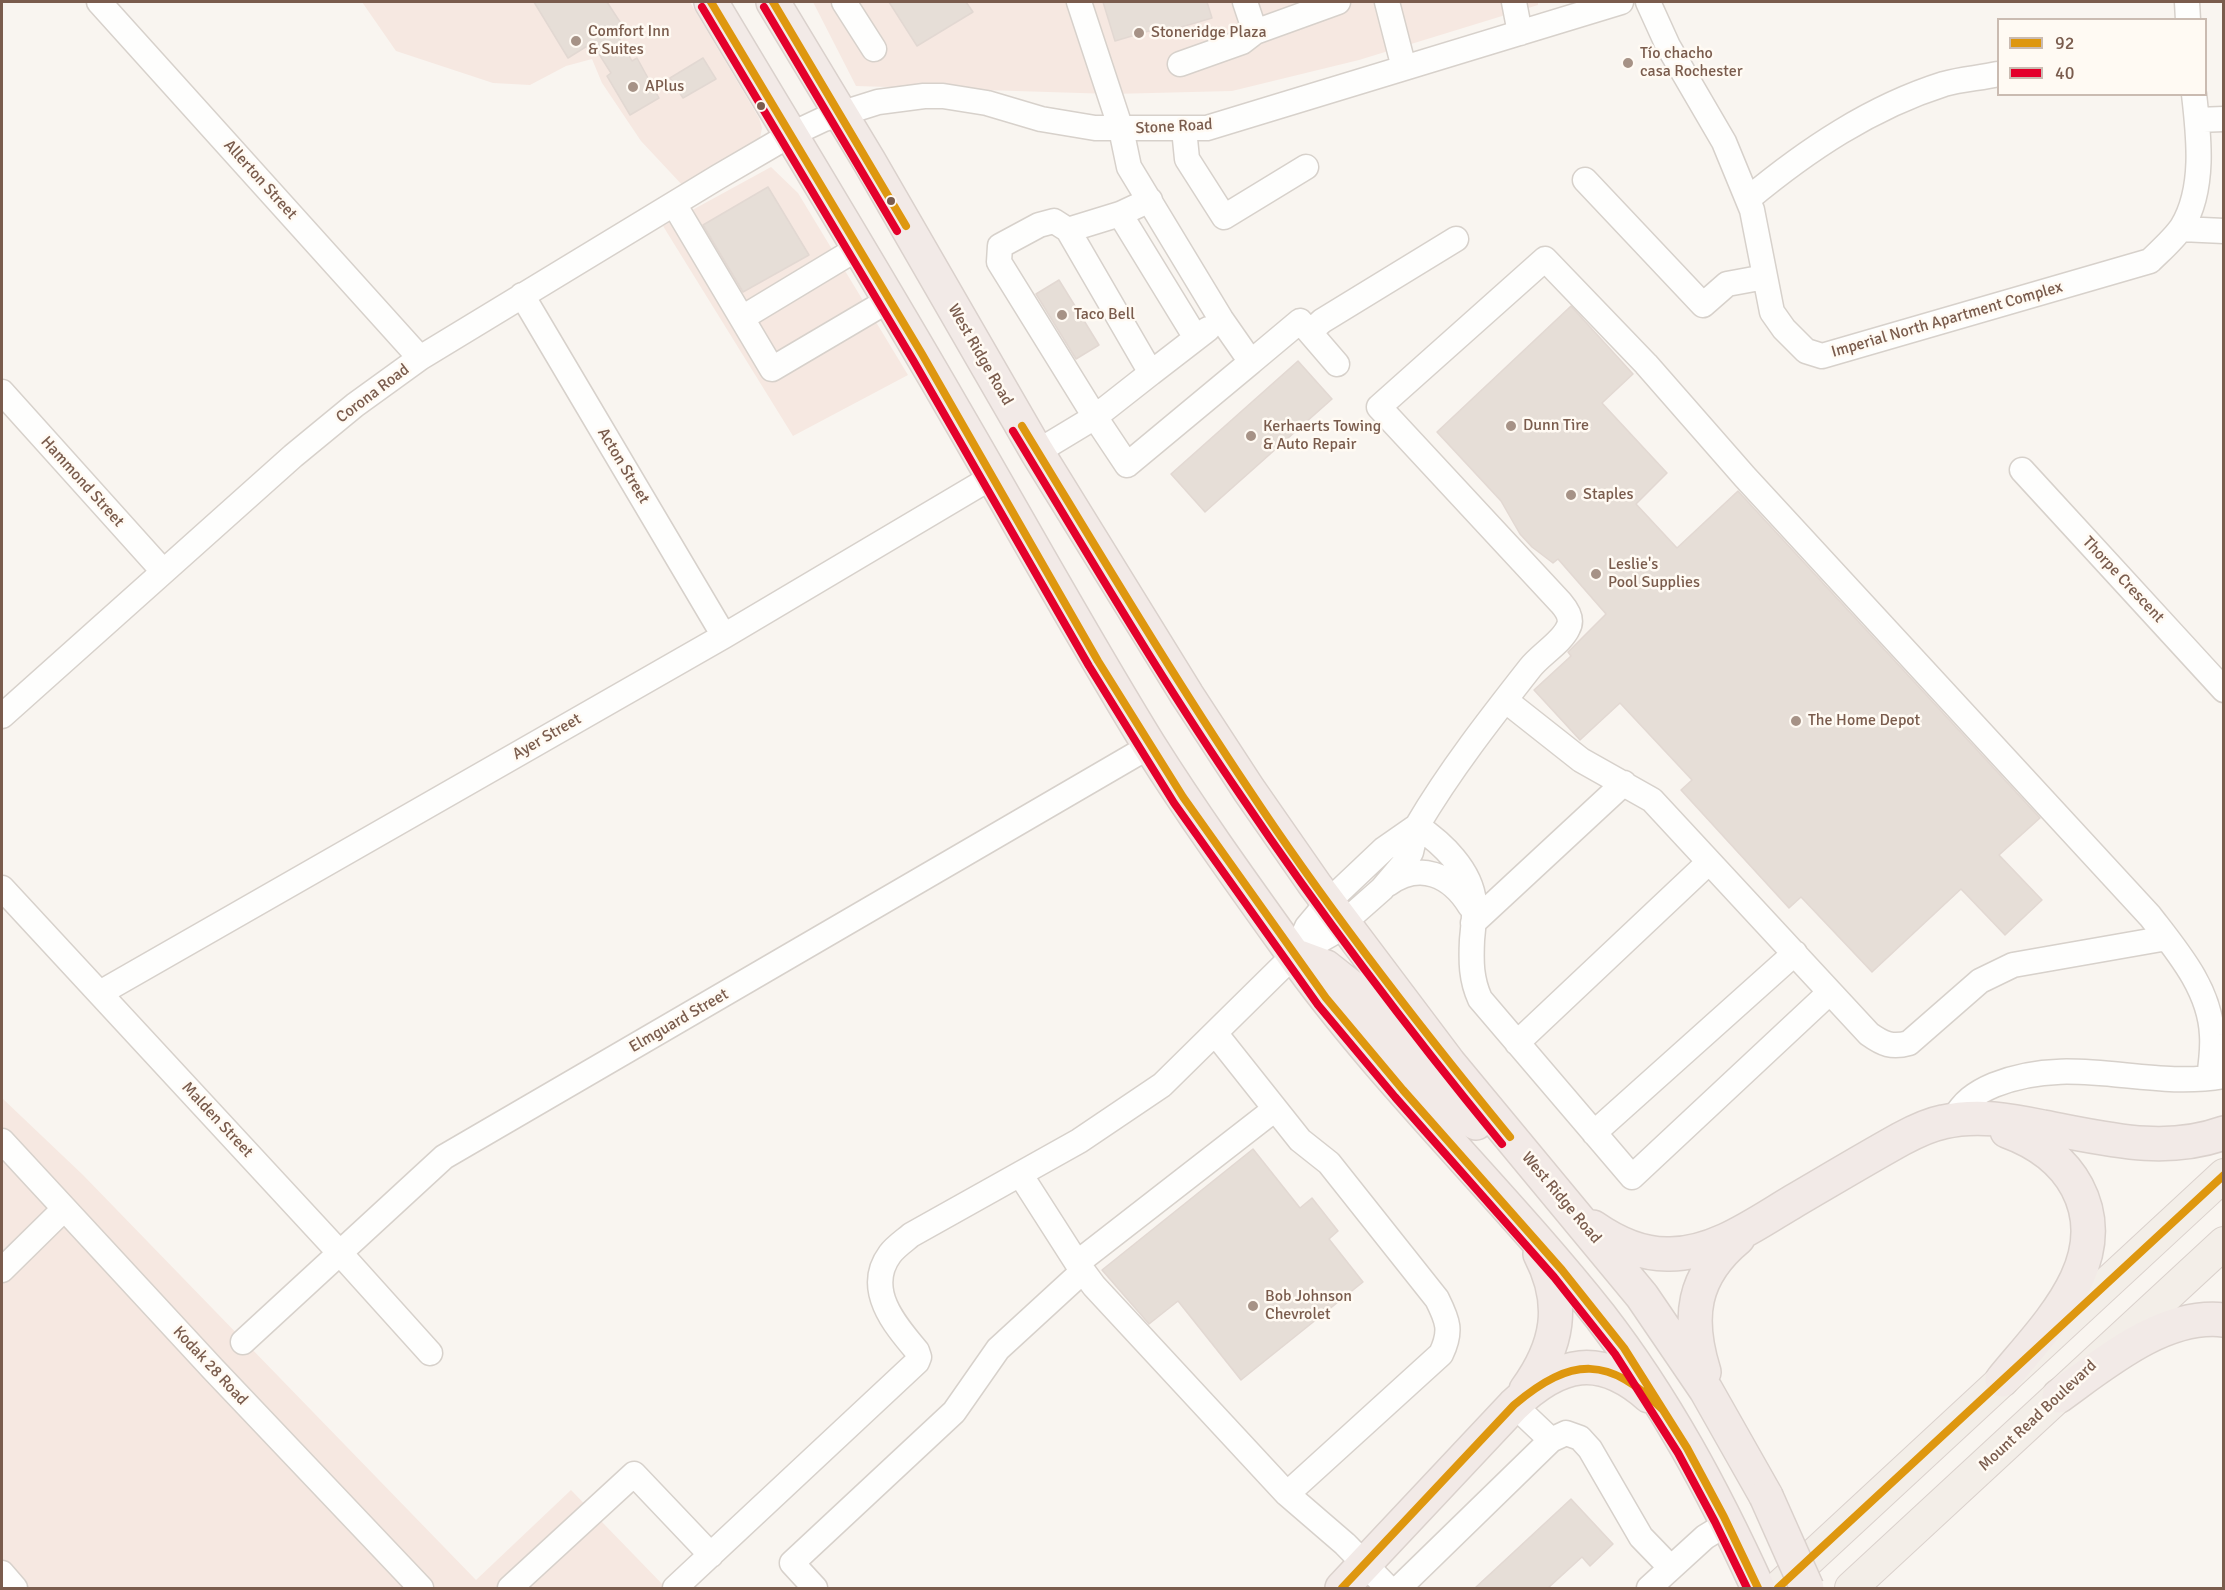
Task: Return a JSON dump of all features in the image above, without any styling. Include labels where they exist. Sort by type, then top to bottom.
[{"type":"highway","points":[[711,2],[889,300],[1075,622],[1150,746],[1204,828],[1331,1005],[1404,1092],[1524,1226],[1602,1320],[1647,1381],[1676,1426],[1729,1525],[1758,1588]]},
{"type":"highway","name":"West Ridge Road","points":[[773,2],[840,112],[1037,452],[1206,725],[1286,845],[1449,1063],[1642,1296],[1686,1358],[1726,1423],[1766,1496],[1807,1588]]},
{"type":"highway","points":[[1293,955],[1326,967],[1350,987],[1405,1053],[1467,1116],[1537,1169]]},
{"type":"highway","points":[[1571,1210],[1616,1241],[1656,1254],[1682,1254],[1707,1248],[1756,1224],[1901,1138],[1925,1127],[1953,1120],[2000,1119],[2145,1144],[2180,1144],[2223,1133]]},
{"type":"highway","points":[[1953,1120],[2002,1129],[2025,1138],[2045,1150],[2069,1174],[2080,1192],[2087,1215],[2088,1249],[2078,1279],[2047,1324],[2002,1380]]},
{"type":"highway","points":[[1726,1423],[1703,1370],[1696,1342],[1694,1316],[1700,1288],[1714,1262],[1729,1246],[1756,1224]]},
{"type":"highway","points":[[1514,1404],[1545,1360],[1556,1320],[1552,1284],[1542,1258],[1524,1226]]},
{"type":"highway","points":[[2059,1396],[2119,1354],[2163,1330],[2193,1320],[2223,1320]]},
{"type":"highway","points":[[1342,1588],[1514,1404],[1542,1381],[1562,1372],[1581,1368],[1600,1368],[1620,1375],[1639,1387],[1659,1405],[1676,1426]]},
{"type":"main road","points":[[1778,1588],[2223,1175]]},
{"type":"main road","name":"Mount Read Boulevard","points":[[1851,1588],[2223,1243]]},
{"type":"street","name":"Allerton Street","points":[[99,2],[420,358]]},
{"type":"street","points":[[844,2],[874,49]]},
{"type":"street","points":[[1079,2],[1121,129],[1129,166],[1221,319],[1251,362]]},
{"type":"street","points":[[1245,2],[1255,32]]},
{"type":"street","points":[[1180,64],[1242,42],[1255,32],[1338,2]]},
{"type":"street","points":[[1387,2],[1404,68]]},
{"type":"street","points":[[1514,2],[1520,33]]},
{"type":"street","name":"Stone Road","points":[[790,135],[840,112],[885,100],[924,96],[943,96],[987,103],[1068,124],[1121,129],[1207,128],[1621,2]]},
{"type":"street","name":"Imperial North Apartment Complex","points":[[1648,2],[1668,46],[1724,142],[1748,199],[1772,312],[1806,351],[1822,356],[2150,261],[2181,229],[2189,212],[2198,179],[2194,96]]},
{"type":"street","points":[[2187,2],[2188,18]]},
{"type":"street","points":[[1748,199],[1808,153],[1875,111],[1946,84],[1997,74]]},
{"type":"street","points":[[2197,120],[2223,119]]},
{"type":"street","points":[[1184,129],[1187,159],[1224,217],[1306,167]]},
{"type":"street","name":"Corona Road","points":[[2,716],[293,456],[355,405],[420,358],[790,135]]},
{"type":"street","points":[[1585,180],[1703,305],[1727,284],[1765,278]]},
{"type":"street","points":[[1068,230],[1120,213],[1150,200]]},
{"type":"street","points":[[674,204],[772,369],[889,300]]},
{"type":"street","points":[[1120,213],[1196,338]]},
{"type":"street","points":[[1151,373],[1068,230],[1054,221],[1039,225],[1000,246],[999,262],[1127,465],[1300,321],[1337,364]]},
{"type":"street","points":[[2181,229],[2223,231]]},
{"type":"street","points":[[1310,332],[1322,321],[1456,239]]},
{"type":"street","points":[[742,318],[858,248]]},
{"type":"street","points":[[675,1588],[917,1362],[919,1357],[917,1351],[886,1310],[882,1296],[880,1282],[883,1267],[890,1254],[911,1235],[1079,1141],[1142,1100],[1180,1069],[1293,955],[1316,944],[1384,849],[1417,826],[1443,784],[1505,700],[1533,664],[1568,628],[1570,620],[1567,611],[1379,407],[1545,259],[1647,364],[1745,477],[2136,899],[2192,974],[2207,1005],[2213,1037],[2216,1077],[2161,1079],[2072,1070],[2041,1073],[2013,1078],[1979,1092],[1964,1103],[1953,1120]]},
{"type":"street","name":"Acton Street","points":[[522,296],[724,636]]},
{"type":"street","points":[[1037,452],[1095,417],[1221,319]]},
{"type":"street","name":"Hammond Street","points":[[2,392],[163,571]]},
{"type":"street","name":"Thorpe Crescent","points":[[2022,470],[2223,690]]},
{"type":"street","name":"Ayer Street","points":[[100,993],[724,636],[992,477]]},
{"type":"street","points":[[1505,700],[1581,760],[1652,800],[1869,1034],[1887,1045],[1897,1046],[1909,1043],[1980,981],[2013,965],[2167,938]]},
{"type":"street","name":"Elmguard Street","points":[[243,1342],[444,1157],[1150,746]]},
{"type":"street","points":[[1474,920],[1624,783]]},
{"type":"street","points":[[1382,889],[1411,852],[1417,826]]},
{"type":"street","points":[[1417,826],[1446,851],[1467,878],[1472,890],[1474,920],[1471,966],[1475,988],[1480,999],[1632,1177],[1830,992]]},
{"type":"street","points":[[1517,1043],[1709,862]]},
{"type":"street","points":[[1336,913],[1382,889],[1392,881],[1422,873],[1441,877],[1458,889],[1474,920]]},
{"type":"street","name":"Malden Street","points":[[2,888],[430,1353]]},
{"type":"street","points":[[1594,1133],[1794,953]]},
{"type":"street","points":[[1215,1033],[1300,1140],[1329,1163],[1437,1299],[1446,1318],[1448,1339],[1441,1354],[1287,1494]]},
{"type":"street","points":[[816,1588],[792,1563],[954,1412],[998,1349],[1080,1267],[1275,1109]]},
{"type":"street","name":"Kodak 28 Road","points":[[2,1141],[421,1588]]},
{"type":"street","points":[[1020,1174],[1080,1267],[1132,1328],[1287,1494],[1365,1564],[1388,1588]]},
{"type":"street","points":[[2,1270],[64,1209]]},
{"type":"street","points":[[1514,1404],[1551,1440]]},
{"type":"street","points":[[1399,1588],[1551,1440],[1566,1433],[1580,1438],[1585,1443],[1641,1537],[1671,1568]]},
{"type":"street","points":[[510,1588],[634,1474],[711,1555]]},
{"type":"street","points":[[1649,1588],[1705,1537],[1729,1525]]},
{"type":"street","points":[[2,1574],[15,1588]]},
{"type":"shaded area","points":[[362,2],[690,2],[759,118],[762,128],[760,138],[755,144],[684,187],[641,141],[602,83],[592,59],[566,66],[530,85],[493,83],[396,51]]},
{"type":"shaded area","name":"Stoneridge Plaza","points":[[813,2],[1538,2],[1538,5],[1359,60],[1232,91],[1112,94],[856,86]]},
{"type":"shaded area","points":[[771,167],[798,193],[908,375],[793,436],[663,226]]},
{"type":"shaded area","points":[[2,1098],[83,1175],[476,1580],[571,1490],[666,1588],[2,1588]]},
{"type":"building","points":[[534,2],[607,2],[622,25],[614,29],[632,61],[637,58],[659,98],[630,115],[607,76],[611,73],[592,43],[568,58]]},
{"type":"building","points":[[889,2],[966,2],[973,12],[917,46]]},
{"type":"building","points":[[1103,2],[1207,2],[1212,18],[1161,33],[1159,28],[1115,41]]},
{"type":"building","points":[[703,58],[716,79],[683,98],[670,78]]},
{"type":"building","points":[[768,187],[809,255],[743,292],[703,225]]},
{"type":"building","points":[[1059,280],[1099,345],[1076,359],[1036,294]]},
{"type":"building","name":"The Home Depot","points":[[1571,306],[1633,374],[1602,403],[1667,473],[1636,504],[1677,548],[1738,491],[2040,818],[1999,855],[2042,900],[2005,935],[1961,889],[1872,972],[1801,897],[1789,908],[1681,790],[1692,780],[1620,703],[1580,740],[1534,690],[1571,656],[1568,652],[1606,614],[1558,559],[1553,563],[1532,547],[1520,534],[1501,501],[1437,432]]},
{"type":"building","name":"Kerhaerts Towing & Auto Repair","points":[[1298,361],[1332,399],[1205,512],[1171,474]]},
{"type":"building","points":[[1253,1149],[1300,1208],[1312,1198],[1338,1231],[1329,1239],[1363,1282],[1241,1380],[1178,1301],[1149,1324],[1102,1270]]},
{"type":"building","points":[[1571,1499],[1613,1544],[1590,1566],[1582,1557],[1548,1588],[1475,1588]]},
{"type":"transit line","name":"92","points":[[711,2],[922,354],[1098,661],[1183,797],[1326,998],[1403,1090],[1562,1270],[1624,1348],[1687,1448],[1758,1588]]},
{"type":"transit line","name":"92","points":[[773,2],[906,226]]},
{"type":"transit line","name":"40","points":[[702,7],[913,360],[1089,666],[1174,803],[1318,1005],[1395,1097],[1554,1277],[1615,1354],[1678,1453],[1747,1588]]},
{"type":"transit line","name":"40","points":[[764,7],[897,231]]},
{"type":"transit line","name":"92","points":[[1022,426],[1161,654],[1278,833],[1374,966],[1510,1137]]},
{"type":"transit line","name":"40","points":[[1013,431],[1153,661],[1272,841],[1367,973],[1502,1144]]},
{"type":"transit line","name":"92","points":[[1778,1588],[2224,1175]]},
{"type":"transit line","name":"92","points":[[1342,1588],[1514,1405],[1554,1378],[1572,1371],[1590,1369],[1607,1372],[1643,1392],[1663,1410]]},
{"type":"place","name":"Stoneridge Plaza","points":[[1139,33]]},
{"type":"place","name":"Comfort Inn & Suites","points":[[576,41]]},
{"type":"place","name":"Tío chacho casa Rochester","points":[[1628,63]]},
{"type":"place","name":"APlus","points":[[633,87]]},
{"type":"place","name":"Taco Bell","points":[[1062,315]]},
{"type":"place","name":"Dunn Tire","points":[[1511,426]]},
{"type":"place","name":"Kerhaerts Towing & Auto Repair","points":[[1251,436]]},
{"type":"place","name":"Staples","points":[[1571,495]]},
{"type":"place","name":"Leslie's Pool Supplies","points":[[1596,574]]},
{"type":"place","name":"The Home Depot","points":[[1796,721]]},
{"type":"place","name":"Bob Johnson Chevrolet","points":[[1253,1306]]}]
